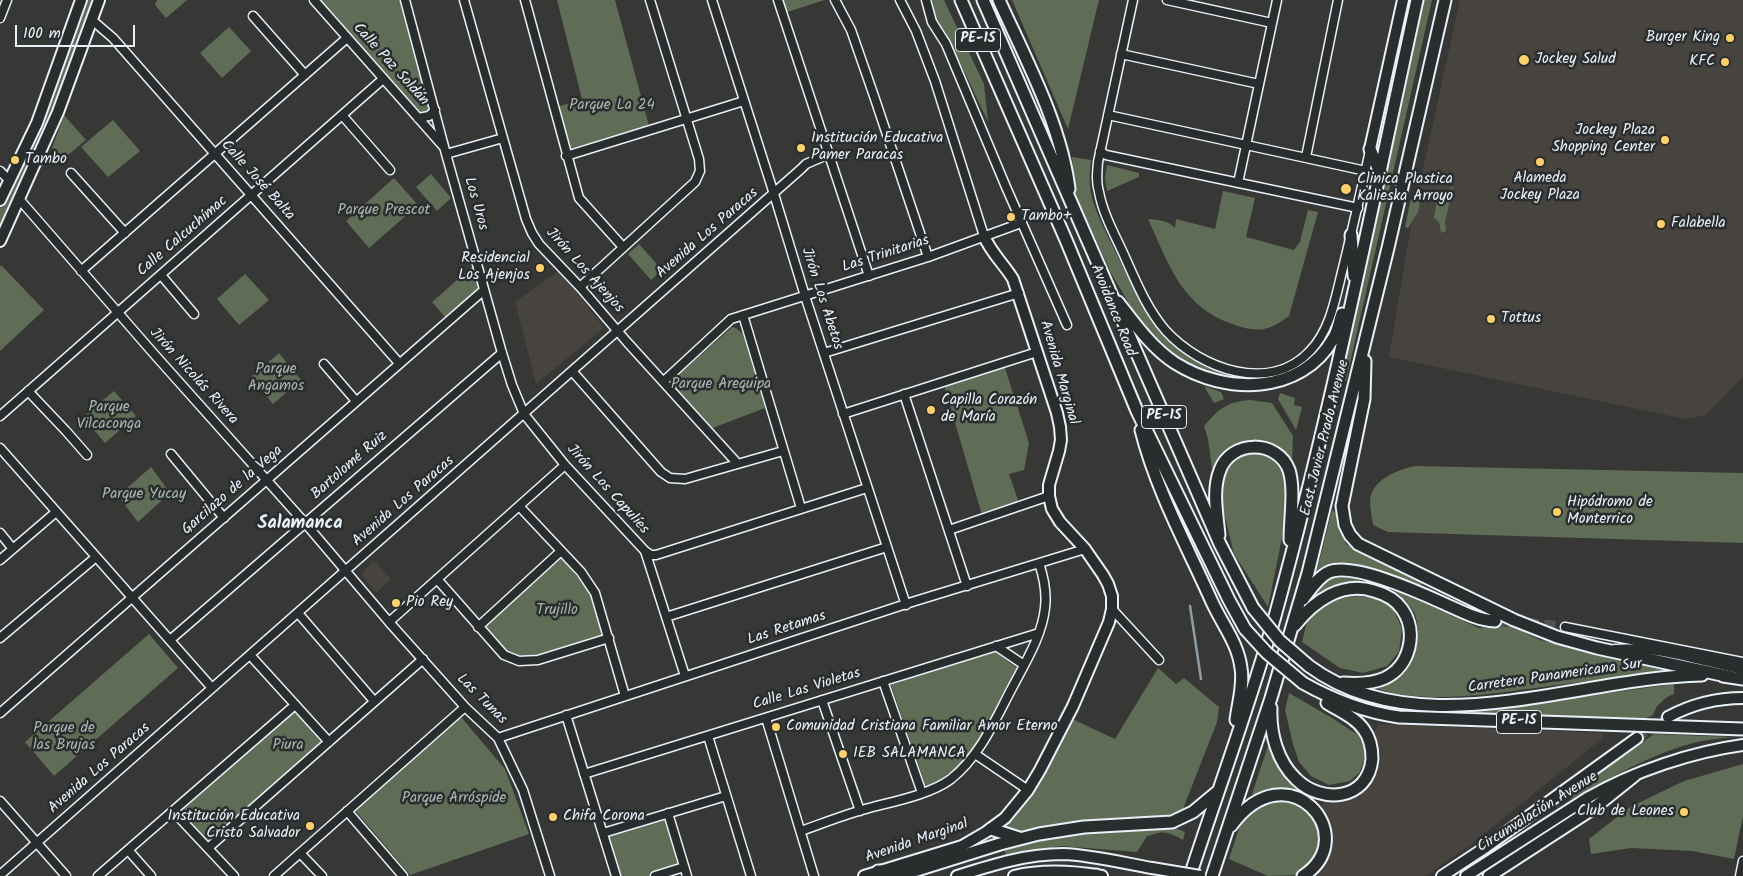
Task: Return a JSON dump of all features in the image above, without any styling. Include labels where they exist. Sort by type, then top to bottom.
[{"type":"highway","name":"Avoidance Road","points":[[961,0],[1066,240],[1137,411],[1232,606],[1245,630],[1267,653],[1303,683]]},
{"type":"highway","name":"Avoidance Road","points":[[983,0],[1220,544],[1253,608]]},
{"type":"highway","points":[[999,0],[1038,87],[1061,148],[1067,171],[1071,203]]},
{"type":"highway","name":"East Javier Prado Avenue","points":[[1212,876],[1271,698],[1300,602],[1364,347],[1445,0]]},
{"type":"highway","name":"East Javier Prado Avenue","points":[[1190,876],[1274,618],[1290,557],[1355,288],[1416,1]]},
{"type":"highway","points":[[1370,150],[1380,174]]},
{"type":"highway","points":[[1108,289],[1150,341],[1174,362],[1213,379],[1236,384],[1258,385],[1281,382],[1302,372],[1320,357],[1334,338],[1344,308],[1355,288],[1351,235]]},
{"type":"highway","points":[[1364,347],[1364,399],[1342,506],[1345,525],[1350,536],[1358,544],[1514,620],[1568,641],[1731,677]]},
{"type":"highway","points":[[1137,411],[1144,442],[1156,475],[1213,604],[1238,654],[1242,683],[1233,745]]},
{"type":"highway","points":[[1220,544],[1216,489],[1222,465],[1228,457],[1238,450],[1248,446],[1261,448],[1281,458],[1290,474],[1290,557]]},
{"type":"highway","points":[[1300,602],[1322,577],[1329,572],[1347,569],[1371,575],[1404,587],[1477,618],[1495,621]]},
{"type":"highway","points":[[1292,628],[1318,602],[1333,593],[1344,590],[1364,588],[1377,592],[1393,600],[1402,609],[1410,626],[1410,642],[1406,657],[1397,669],[1386,677],[1373,682],[1333,682]]},
{"type":"highway","name":"Carretera Panamericana Sur","points":[[1253,608],[1280,641],[1309,666],[1333,682],[1385,700],[1416,704],[1480,704],[1674,676],[1705,675],[1743,679]]},
{"type":"highway","points":[[1271,698],[1270,715],[1275,742],[1280,755],[1292,774],[1306,787],[1322,794],[1338,795],[1348,792],[1358,786],[1369,771],[1372,752],[1369,738],[1359,724],[1326,702],[1303,683]]},
{"type":"highway","name":"PE-1S","points":[[1303,683],[1322,694],[1350,706],[1379,714],[1405,718],[1743,729]]},
{"type":"highway","points":[[1489,876],[1594,808],[1634,776]]},
{"type":"highway","points":[[898,876],[1020,838],[1069,829],[1172,822],[1193,812],[1218,791]]},
{"type":"highway","points":[[1226,834],[1242,812],[1260,800],[1282,794],[1299,799],[1312,807],[1319,816],[1324,826],[1325,836],[1325,846],[1320,860],[1304,876]]},
{"type":"highway","points":[[991,829],[1020,838]]},
{"type":"highway","points":[[878,871],[910,872]]},
{"type":"main road","points":[[0,200],[36,123],[81,0]]},
{"type":"main road","points":[[0,241],[58,112],[99,0]]},
{"type":"main road","points":[[1370,150],[1403,0]]},
{"type":"main road","name":"Avenida Marginal","points":[[864,876],[962,846],[991,829],[1005,818],[1028,790],[1073,706],[1105,633],[1112,609],[1112,596],[1104,574],[1085,549],[1060,522],[1052,509],[1049,485],[1060,451],[1060,434],[1056,413],[1019,293],[1008,271],[988,246],[984,236]]},
{"type":"main road","points":[[1668,717],[1704,701],[1743,698]]},
{"type":"main road","name":"Circunvalación Avenue","points":[[1442,876],[1486,847],[1637,738]]},
{"type":"main road","name":"Circunvalación Avenue","points":[[1466,876],[1589,797],[1611,785],[1705,752],[1743,745]]},
{"type":"main road","points":[[957,876],[1007,860],[1049,854],[1081,856],[1200,876]]},
{"type":"main road","points":[[1014,876],[1038,872],[1076,872],[1097,876]]},
{"type":"main road","points":[[1064,876],[1076,872]]},
{"type":"street","points":[[0,18],[7,0]]},
{"type":"street","name":"Calle Paz Soldán","points":[[314,0],[446,151]]},
{"type":"street","name":"Los Uros","points":[[405,0],[502,353],[524,414]]},
{"type":"street","name":"Jirón Los Ajenjos","points":[[464,0],[502,138],[526,219],[532,233],[539,244],[580,287],[737,463]]},
{"type":"street","points":[[525,0],[578,198],[623,247]]},
{"type":"street","points":[[580,287],[695,182],[700,171],[700,159],[650,0]]},
{"type":"street","name":"Jirón Los Abetos","points":[[712,0],[805,296],[906,604]]},
{"type":"street","points":[[778,0],[869,276]]},
{"type":"street","points":[[835,0],[851,30],[928,257]]},
{"type":"street","name":"Avenida Marginal","points":[[900,0],[916,31],[932,73],[984,236]]},
{"type":"street","points":[[926,0],[932,22],[946,44],[1021,222],[1067,325]]},
{"type":"street","points":[[1132,0],[1096,177],[1099,194],[1111,229],[1149,308],[1158,321],[1179,343],[1210,362],[1228,369],[1256,374],[1276,372],[1296,365],[1310,351],[1320,339],[1327,324],[1358,208],[1370,150]]},
{"type":"street","points":[[1167,0],[1272,23]]},
{"type":"street","points":[[1238,183],[1277,0]]},
{"type":"street","points":[[1306,157],[1338,0]]},
{"type":"street","points":[[254,16],[305,75]]},
{"type":"street","name":"Calle José Balta","points":[[92,20],[113,38],[399,363]]},
{"type":"street","points":[[81,271],[347,38]]},
{"type":"street","points":[[1121,54],[1259,84]]},
{"type":"street","name":"Calle Calcuchímac","points":[[0,416],[383,79]]},
{"type":"street","points":[[566,156],[744,101]]},
{"type":"street","points":[[418,118],[429,116],[435,110]]},
{"type":"street","points":[[342,115],[390,170]]},
{"type":"street","points":[[1108,115],[1366,170]]},
{"type":"street","points":[[446,151],[502,138]]},
{"type":"street","points":[[1100,151],[1106,155],[1358,208]]},
{"type":"street","name":"Avenida Los Paracas","points":[[0,875],[619,331],[806,164],[829,154]]},
{"type":"street","points":[[0,171],[10,181]]},
{"type":"street","points":[[71,173],[125,233]]},
{"type":"street","name":"Jirón Nicolás Rivera","points":[[20,200],[347,570]]},
{"type":"street","name":"Las Trinitarias","points":[[664,381],[731,319],[742,314],[928,257],[1021,222]]},
{"type":"street","points":[[160,275],[194,314]]},
{"type":"street","name":"Garcilazo de la Vega","points":[[0,713],[484,290]]},
{"type":"street","points":[[824,353],[1019,293]]},
{"type":"street","points":[[742,314],[801,508]]},
{"type":"street","points":[[843,414],[1037,352]]},
{"type":"street","name":"Bartolomé Ruiz","points":[[170,640],[502,353]]},
{"type":"street","points":[[324,364],[356,400]]},
{"type":"street","points":[[572,371],[661,472],[670,478],[684,479],[783,451]]},
{"type":"street","points":[[28,392],[66,431],[87,456]]},
{"type":"street","points":[[904,394],[967,586]]},
{"type":"street","name":"Jirón Los Capulíes","points":[[524,414],[565,465],[645,551],[685,676]]},
{"type":"street","points":[[0,448],[212,688]]},
{"type":"street","points":[[171,454],[224,518]]},
{"type":"street","points":[[389,622],[565,465]]},
{"type":"street","points":[[645,551],[651,555],[656,555],[868,488]]},
{"type":"street","points":[[949,530],[1049,496]]},
{"type":"street","points":[[519,506],[581,572],[596,593],[625,696]]},
{"type":"street","points":[[0,560],[56,512]]},
{"type":"street","points":[[0,533],[14,548]]},
{"type":"street","points":[[666,617],[887,547]]},
{"type":"street","name":"Las Retamas","points":[[498,738],[906,604],[1085,549]]},
{"type":"street","points":[[478,627],[562,551]]},
{"type":"street","points":[[0,638],[96,557]]},
{"type":"street","points":[[801,832],[860,810],[936,788],[951,779],[969,762],[984,741],[1024,665],[1038,633],[1045,610],[1046,589],[1039,563]]},
{"type":"street","name":"Las Tunas","points":[[347,570],[389,622],[465,707],[498,738],[525,797],[550,876]]},
{"type":"street","points":[[437,579],[504,655],[520,661],[538,660],[609,638]]},
{"type":"street","points":[[1112,609],[1159,660]]},
{"type":"street","points":[[298,613],[374,701]]},
{"type":"street","points":[[1565,627],[1743,662]]},
{"type":"street","name":"Calle Las Violetas","points":[[584,774],[1038,633]]},
{"type":"street","points":[[996,646],[1024,665]]},
{"type":"street","points":[[1606,650],[1630,648],[1743,670]]},
{"type":"street","points":[[250,655],[329,742]]},
{"type":"street","points":[[208,848],[422,659]]},
{"type":"street","points":[[883,681],[922,793]]},
{"type":"street","points":[[822,700],[860,810]]},
{"type":"street","points":[[98,876],[295,705]]},
{"type":"street","points":[[274,876],[465,707]]},
{"type":"street","points":[[566,715],[616,876]]},
{"type":"street","points":[[766,718],[814,876]]},
{"type":"street","points":[[708,736],[751,876]]},
{"type":"street","points":[[975,754],[1028,790]]},
{"type":"street","points":[[603,833],[726,796]]},
{"type":"street","points":[[0,801],[66,876]]},
{"type":"street","points":[[173,811],[234,876]]},
{"type":"street","points":[[347,811],[403,876]]},
{"type":"street","points":[[668,813],[687,876]]},
{"type":"street","points":[[128,850],[151,876]]},
{"type":"street","points":[[300,853],[322,876]]},
{"type":"street","points":[[1740,876],[1743,861]]},
{"type":"street","points":[[655,876],[684,867]]},
{"type":"shaded area","points":[[1460,0],[1743,0],[1743,377],[1706,415],[1685,419],[1389,357],[1412,219]]},
{"type":"shaded area","points":[[560,270],[604,328],[536,384],[515,302]]},
{"type":"shaded area","points":[[373,561],[378,563],[391,579],[376,593],[361,574]]},
{"type":"shaded area","points":[[1379,724],[1601,733],[1604,737],[1469,846],[1425,876],[1315,876],[1332,845],[1331,826],[1320,807],[1326,800],[1344,800],[1358,797],[1370,783],[1378,771],[1381,757],[1374,732]]},
{"type":"green space","points":[[85,0],[93,0],[39,143],[0,226],[0,208],[14,182]]},
{"type":"green space","points":[[157,0],[187,0],[166,18],[155,5]]},
{"type":"green space","points":[[317,0],[401,0],[430,109],[427,114],[420,114]]},
{"type":"green space","name":"Parque La 24","points":[[557,0],[615,0],[649,126],[569,149],[557,107],[582,99]]},
{"type":"green space","points":[[780,0],[825,0],[784,13]]},
{"type":"green space","points":[[932,0],[944,0],[984,84],[988,122],[935,16]]},
{"type":"green space","points":[[1012,0],[1099,0],[1068,129]]},
{"type":"green space","points":[[1422,0],[1432,0],[1346,381],[1341,379]]},
{"type":"green space","points":[[229,27],[251,51],[222,78],[200,53]]},
{"type":"green space","points":[[64,115],[86,140],[62,160],[52,148]]},
{"type":"green space","points":[[113,120],[140,151],[108,177],[81,147]]},
{"type":"green space","points":[[1072,157],[1091,160],[1091,195],[1097,213],[1137,295],[1148,313],[1173,344],[1207,366],[1243,376],[1269,376],[1271,380],[1260,382],[1204,374],[1169,353],[1148,333],[1111,273],[1075,194]]},
{"type":"green space","points":[[1107,165],[1139,173],[1139,177],[1107,191],[1105,178]]},
{"type":"green space","points":[[431,174],[451,198],[437,211],[416,187]]},
{"type":"green space","name":"Parque Prescot","points":[[394,178],[418,205],[369,248],[346,221]]},
{"type":"green space","points":[[1451,187],[1453,187],[1445,222],[1446,231],[1441,233],[1439,222],[1434,218],[1437,199],[1446,197]]},
{"type":"green space","points":[[1223,191],[1255,198],[1246,237],[1294,250],[1300,242],[1308,210],[1318,212],[1289,316],[1269,328],[1257,330],[1243,328],[1217,317],[1202,308],[1180,283],[1163,253],[1148,219],[1166,222],[1175,228],[1176,219],[1215,229]]},
{"type":"green space","points":[[1416,192],[1422,193],[1418,212],[1408,228],[1405,227],[1410,202]]},
{"type":"green space","points":[[639,244],[662,270],[651,280],[628,254]]},
{"type":"green space","points":[[1,265],[44,310],[0,351],[0,267]]},
{"type":"green space","points":[[473,266],[479,286],[477,290],[446,318],[432,302]]},
{"type":"green space","points":[[245,274],[269,300],[239,325],[217,299]]},
{"type":"green space","name":"Parque Arequipa","points":[[732,327],[743,334],[765,408],[710,429],[672,384],[674,379]]},
{"type":"green space","name":"Parque Angamos","points":[[279,353],[301,380],[273,404],[251,377]]},
{"type":"green space","points":[[1004,365],[1029,443],[1024,470],[1009,474],[1019,503],[982,515],[944,385]]},
{"type":"green space","points":[[1204,386],[1221,392],[1224,399],[1214,403]]},
{"type":"green space","name":"Parque Vilcaconga","points":[[114,391],[136,416],[105,443],[83,417]]},
{"type":"green space","points":[[1280,393],[1295,398],[1294,405],[1302,407],[1296,430],[1278,399]]},
{"type":"green space","points":[[1250,400],[1272,403],[1293,436],[1292,466],[1259,442],[1245,441],[1232,447],[1222,457],[1215,469],[1212,469],[1208,439],[1204,426],[1224,407]]},
{"type":"green space","points":[[1248,450],[1272,455],[1285,470],[1288,508],[1268,607],[1234,554],[1223,509],[1221,484],[1224,474],[1231,460]]},
{"type":"green space","name":"Hipódromo de Monterrico","points":[[1415,466],[1743,473],[1743,543],[1388,532],[1373,525],[1370,501],[1375,487],[1393,473]]},
{"type":"green space","name":"Parque Yucay","points":[[151,467],[170,493],[138,522],[118,496]]},
{"type":"green space","points":[[1332,510],[1335,512],[1346,544],[1422,581],[1421,588],[1361,567],[1332,563],[1317,570]]},
{"type":"green space","name":"Trujillo","points":[[561,557],[592,595],[605,636],[541,655],[517,656],[507,653],[497,645],[483,627]]},
{"type":"green space","points":[[1339,573],[1362,577],[1360,582],[1338,584],[1326,590],[1309,604],[1320,585]]},
{"type":"green space","points":[[1392,588],[1479,628],[1512,626],[1540,640],[1671,669],[1480,695],[1414,696],[1375,688],[1392,680],[1405,670],[1413,656],[1417,637],[1415,614]]},
{"type":"green space","points":[[1358,596],[1380,599],[1394,610],[1402,629],[1399,652],[1387,666],[1363,673],[1340,668],[1302,642],[1307,622],[1323,607],[1341,598]]},
{"type":"green space","name":"Parque de las Brujas","points":[[149,634],[178,668],[54,776],[25,742]]},
{"type":"green space","points":[[994,651],[1017,668],[992,718],[978,743],[961,764],[944,777],[926,787],[891,685]]},
{"type":"green space","points":[[1158,668],[1176,684],[1184,678],[1219,707],[1217,722],[1183,809],[1169,815],[1084,821],[1019,833],[996,840],[1035,790],[1072,719],[1115,739]]},
{"type":"green space","points":[[1674,684],[1674,694],[1667,697],[1657,706],[1653,715],[1645,719],[1449,714],[1449,712],[1484,710]]},
{"type":"green space","points":[[1289,693],[1358,735],[1367,751],[1360,772],[1350,781],[1329,785],[1311,776],[1299,762],[1285,710]]},
{"type":"green space","name":"Piura","points":[[295,711],[323,744],[209,843],[181,811]]},
{"type":"green space","name":"Parque Arróspide","points":[[461,717],[505,769],[529,834],[410,875],[354,809]]},
{"type":"green space","points":[[1654,734],[1733,737],[1685,745],[1651,758],[1571,799],[1567,795]]},
{"type":"green space","points":[[1268,746],[1283,775],[1296,789],[1295,791],[1271,789],[1252,794]]},
{"type":"green space","name":"Club de Leones","points":[[1743,764],[1743,816],[1734,859],[1692,851],[1631,848],[1591,854],[1589,839],[1630,807],[1684,781]]},
{"type":"green space","points":[[1267,800],[1294,801],[1313,814],[1322,839],[1318,854],[1298,875],[1268,876],[1229,859],[1242,819]]},
{"type":"green space","points":[[668,816],[682,866],[648,876],[618,876],[606,836]]},
{"type":"green space","points":[[1175,828],[1185,832],[1183,840],[1168,833],[1156,833],[1147,836],[1137,852],[1061,846],[1006,855],[1004,849],[1067,835]]},
{"type":"waterway","points":[[1190,606],[1201,679]]},
{"type":"tunnel","points":[[1495,621],[1565,627]]},
{"type":"tunnel","points":[[1637,738],[1668,717]]},
{"type":"place","name":"Burger King","points":[[1730,38]]},
{"type":"place","name":"Jockey Salud","points":[[1524,60]]},
{"type":"place","name":"KFC","points":[[1725,62]]},
{"type":"place","name":"Jockey Plaza Shopping Center","points":[[1665,140]]},
{"type":"place","name":"Institución Educativa Pamer Paracas","points":[[801,148]]},
{"type":"place","name":"Tambo","points":[[15,160]]},
{"type":"place","name":"Alameda Jockey Plaza","points":[[1540,162]]},
{"type":"place","name":"Clinica Plastica Kalieska Arroyo","points":[[1346,189]]},
{"type":"place","name":"Tambo+","points":[[1011,217]]},
{"type":"place","name":"Falabella","points":[[1661,224]]},
{"type":"place","name":"Residencial Los Ajenjos","points":[[540,268]]},
{"type":"place","name":"Tottus","points":[[1491,319]]},
{"type":"place","name":"Capilla Corazón de María","points":[[931,410]]},
{"type":"place","name":"Hipódromo de Monterrico","points":[[1557,512]]},
{"type":"place","name":"Pio Rey","points":[[396,603]]},
{"type":"place","name":"Comunidad Cristiana Familiar Amor Eterno","points":[[776,727]]},
{"type":"place","name":"IEB SALAMANCA","points":[[843,754]]},
{"type":"place","name":"Club de Leones","points":[[1684,812]]},
{"type":"place","name":"Chifa Corona","points":[[553,817]]},
{"type":"place","name":"Institución Educativa Cristo Salvador","points":[[310,826]]},
{"type":"district","name":"Salamanca","points":[[300,525]]}]
